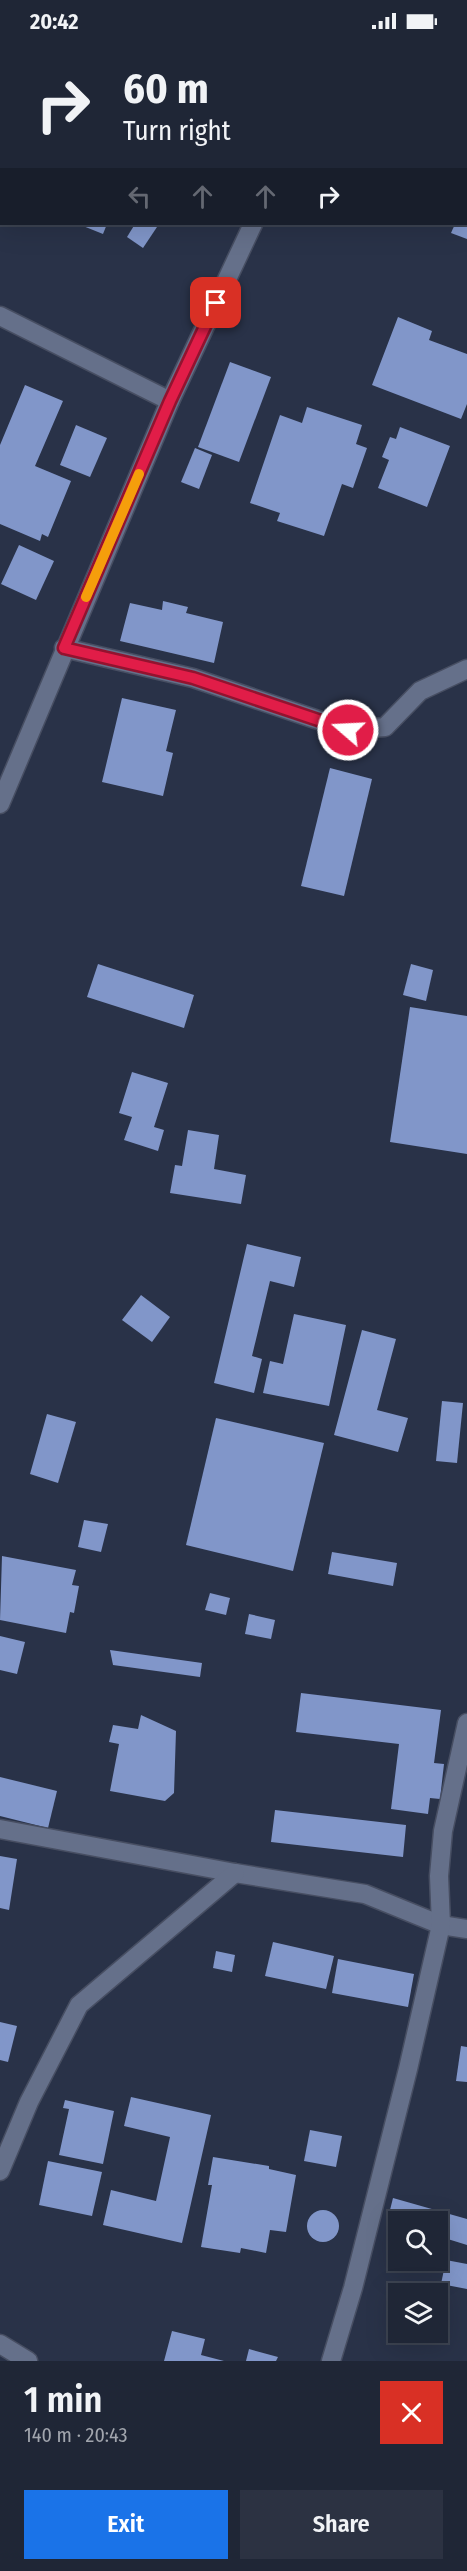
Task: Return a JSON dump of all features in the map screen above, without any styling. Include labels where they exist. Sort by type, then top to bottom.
[{"type":"street","points":[[0,804],[170,401],[253,225]]},
{"type":"street","points":[[0,316],[170,401]]},
{"type":"street","points":[[64,648],[193,678],[348,730],[385,727],[420,691],[467,669]]},
{"type":"street","points":[[331,2361],[353,2288],[379,2185],[441,1925],[439,1876],[443,1831],[467,1723]]},
{"type":"street","points":[[0,1829],[235,1873],[365,1894],[441,1925],[467,1929]]},
{"type":"street","points":[[0,2171],[29,2102],[80,2005],[235,1873]]},
{"type":"street","points":[[0,2344],[28,2361]]},
{"type":"building","points":[[80,225],[107,225],[103,234]]},
{"type":"building","points":[[134,225],[158,225],[143,248],[127,237]]},
{"type":"building","points":[[455,225],[467,225],[467,239],[451,233]]},
{"type":"building","points":[[398,317],[432,331],[429,340],[467,354],[467,404],[461,419],[372,385]]},
{"type":"building","points":[[230,362],[271,377],[239,462],[198,447]]},
{"type":"building","points":[[25,385],[63,401],[35,466],[71,481],[48,537],[42,534],[40,541],[0,524],[0,445]]},
{"type":"building","points":[[307,407],[362,425],[356,444],[367,448],[353,488],[342,484],[324,536],[277,521],[280,513],[250,503],[280,415],[302,423]]},
{"type":"building","points":[[76,425],[107,438],[90,477],[60,465]]},
{"type":"building","points":[[400,427],[450,446],[427,507],[378,488],[389,460],[382,457],[390,437],[396,439]]},
{"type":"building","points":[[195,448],[212,455],[199,489],[181,482]]},
{"type":"building","points":[[19,545],[54,561],[36,600],[1,584]]},
{"type":"building","points":[[163,601],[188,607],[186,613],[223,622],[214,663],[120,641],[130,603],[162,610]]},
{"type":"building","points":[[122,698],[176,710],[166,751],[173,753],[163,796],[102,782]]},
{"type":"building","points":[[330,768],[372,779],[344,896],[301,886]]},
{"type":"building","points":[[98,964],[194,995],[184,1028],[87,997]]},
{"type":"building","points":[[411,964],[433,970],[426,1001],[403,995]]},
{"type":"building","points":[[410,1007],[467,1016],[467,1154],[390,1142]]},
{"type":"building","points":[[132,1072],[168,1083],[154,1127],[164,1130],[158,1151],[124,1140],[132,1117],[119,1113]]},
{"type":"building","points":[[188,1130],[219,1135],[214,1169],[246,1175],[241,1204],[170,1193],[175,1165],[182,1166]]},
{"type":"building","points":[[247,1244],[301,1257],[294,1287],[270,1281],[252,1356],[262,1359],[254,1393],[214,1383]]},
{"type":"building","points":[[141,1295],[170,1317],[152,1342],[122,1320]]},
{"type":"building","points":[[294,1314],[346,1325],[329,1406],[263,1393],[270,1361],[283,1364]]},
{"type":"building","points":[[362,1330],[396,1339],[377,1410],[408,1418],[398,1452],[334,1435]]},
{"type":"building","points":[[442,1401],[463,1403],[457,1463],[436,1461]]},
{"type":"building","points":[[47,1414],[76,1422],[58,1483],[30,1474]]},
{"type":"building","points":[[216,1418],[324,1443],[293,1571],[186,1545]]},
{"type":"building","points":[[84,1520],[108,1524],[101,1552],[78,1547]]},
{"type":"building","points":[[332,1552],[397,1563],[393,1586],[328,1574]]},
{"type":"building","points":[[2,1556],[76,1570],[72,1585],[79,1586],[74,1613],[70,1612],[66,1633],[0,1620]]},
{"type":"building","points":[[210,1593],[230,1598],[226,1615],[205,1610]]},
{"type":"building","points":[[249,1614],[275,1620],[271,1639],[245,1634]]},
{"type":"building","points":[[0,1636],[25,1642],[17,1674],[0,1670]]},
{"type":"building","points":[[110,1650],[202,1663],[200,1677],[113,1665]]},
{"type":"building","points":[[301,1693],[441,1710],[434,1763],[444,1764],[440,1799],[430,1798],[428,1814],[391,1809],[399,1744],[296,1732]]},
{"type":"building","points":[[141,1715],[176,1731],[174,1793],[165,1801],[110,1791],[119,1744],[109,1742],[113,1725],[138,1729]]},
{"type":"building","points":[[0,1777],[57,1791],[48,1828],[0,1816]]},
{"type":"building","points":[[275,1810],[406,1825],[403,1857],[271,1842]]},
{"type":"building","points":[[0,1856],[17,1859],[9,1910],[0,1908]]},
{"type":"building","points":[[273,1942],[334,1956],[326,1989],[265,1976]]},
{"type":"building","points":[[216,1951],[235,1955],[232,1972],[213,1968]]},
{"type":"building","points":[[338,1959],[414,1974],[408,2007],[332,1993]]},
{"type":"building","points":[[0,2022],[17,2026],[8,2062],[0,2060]]},
{"type":"building","points":[[461,2046],[467,2047],[467,2082],[456,2081]]},
{"type":"building","points":[[131,2097],[211,2115],[182,2243],[103,2225],[111,2190],[156,2201],[170,2137],[124,2126]]},
{"type":"building","points":[[65,2100],[114,2111],[103,2164],[59,2155],[69,2109],[63,2108]]},
{"type":"building","points":[[310,2130],[342,2136],[336,2167],[304,2161]]},
{"type":"building","points":[[213,2157],[269,2166],[269,2169],[296,2175],[286,2232],[270,2230],[266,2253],[241,2248],[240,2253],[201,2247],[212,2185],[208,2185]]},
{"type":"building","points":[[48,2161],[102,2172],[92,2216],[39,2205]]},
{"type":"building","points":[[393,2198],[439,2211],[390,2211]]},
{"type":"building","points":[[323,2210],[334,2215],[339,2226],[334,2237],[323,2242],[312,2237],[307,2226],[312,2215]]},
{"type":"building","points":[[448,2214],[467,2219],[467,2245],[448,2239]]},
{"type":"building","points":[[448,2260],[467,2264],[467,2289],[441,2283],[444,2271],[448,2271]]},
{"type":"building","points":[[172,2331],[205,2339],[201,2355],[224,2361],[164,2361]]},
{"type":"building","points":[[249,2349],[278,2357],[276,2361],[246,2361]]},
{"type":"slow traffic","points":[[86,597],[139,474]]},
{"type":"route","points":[[216,303],[170,401],[64,648],[193,678],[348,730]]}]
